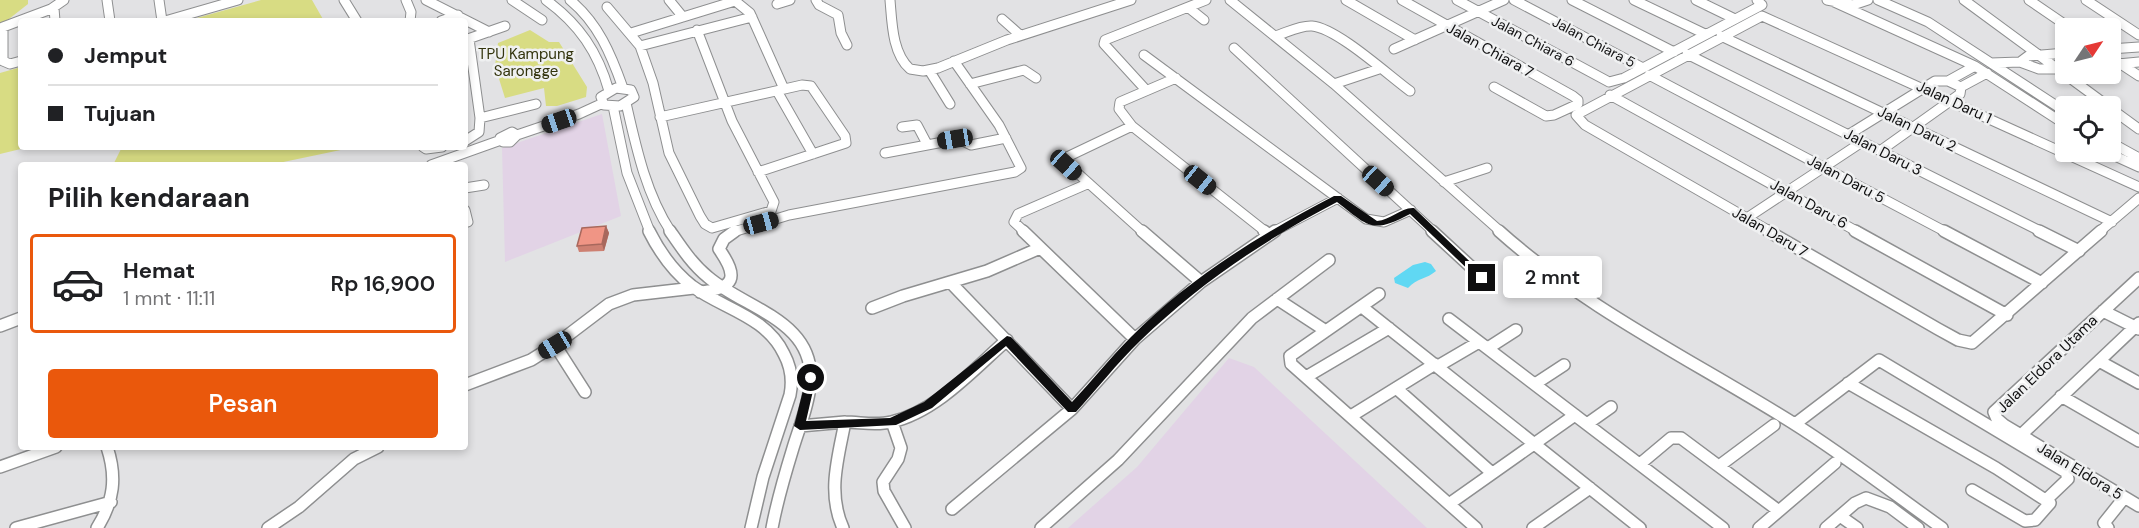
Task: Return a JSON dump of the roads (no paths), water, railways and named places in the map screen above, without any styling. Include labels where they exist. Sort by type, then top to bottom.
[{"type":"street","points":[[19,18],[54,8],[64,0]]},
{"type":"street","points":[[107,0],[110,18]]},
{"type":"street","points":[[159,0],[162,18]]},
{"type":"street","points":[[171,18],[206,4],[238,0]]},
{"type":"street","points":[[344,0],[355,18]]},
{"type":"street","points":[[406,0],[411,12],[410,18]]},
{"type":"street","points":[[426,0],[463,18]]},
{"type":"street","points":[[439,5],[449,0]]},
{"type":"street","points":[[512,0],[542,20]]},
{"type":"street","points":[[546,0],[571,20],[591,42],[609,91]]},
{"type":"street","points":[[572,2],[586,0]]},
{"type":"street","points":[[669,0],[683,17]]},
{"type":"street","points":[[777,4],[790,0]]},
{"type":"street","points":[[816,0],[838,15],[841,33],[847,45]]},
{"type":"street","points":[[890,0],[892,27],[902,61],[910,69],[918,72],[954,61],[1020,35],[1131,0]]},
{"type":"street","points":[[1146,90],[1104,44],[1105,40],[1206,0]]},
{"type":"street","points":[[1230,0],[1334,84],[1507,238],[1600,307],[1795,424],[1942,528]]},
{"type":"street","points":[[1346,0],[1415,40]]},
{"type":"street","name":"Jalan Chiara 7","points":[[1402,0],[1578,100],[1578,104],[1554,115],[1546,116],[1494,87]]},
{"type":"street","name":"Jalan Chiara 6","points":[[1457,0],[1609,82],[1646,71]]},
{"type":"street","points":[[1394,49],[1504,0]]},
{"type":"street","name":"Jalan Chiara 5","points":[[1514,0],[1646,71]]},
{"type":"street","points":[[1572,0],[1674,52]]},
{"type":"street","points":[[1634,0],[1705,34]]},
{"type":"street","points":[[1696,0],[1735,19]]},
{"type":"street","points":[[1831,1],[1851,5],[1868,0]]},
{"type":"street","points":[[1878,0],[1928,22],[2055,105]]},
{"type":"street","points":[[1964,0],[2055,65]]},
{"type":"street","points":[[2029,0],[2055,18]]},
{"type":"street","points":[[2086,0],[2139,35]]},
{"type":"street","points":[[631,33],[734,1],[752,17],[781,90],[813,154]]},
{"type":"street","points":[[1610,95],[1674,52],[1762,5],[1759,1]]},
{"type":"street","points":[[1831,1],[1975,66],[2055,118]]},
{"type":"street","points":[[572,2],[603,39],[623,88]]},
{"type":"street","points":[[608,7],[640,46],[653,83],[669,153],[705,224],[712,228],[771,211],[774,202],[726,104],[697,30]]},
{"type":"street","points":[[54,8],[55,18]]},
{"type":"street","points":[[1188,8],[1204,20]]},
{"type":"street","points":[[450,18],[458,15]]},
{"type":"street","points":[[571,20],[585,15]]},
{"type":"street","name":"Jalan Daru 1","points":[[1721,36],[1759,16],[1769,18],[2139,187]]},
{"type":"street","points":[[640,46],[752,17]]},
{"type":"street","points":[[18,18],[3,27],[3,61],[10,64],[18,62]]},
{"type":"street","points":[[1002,19],[1020,35]]},
{"type":"street","points":[[468,20],[489,32]]},
{"type":"street","points":[[468,40],[506,26]]},
{"type":"street","points":[[1275,36],[1310,26],[1324,30],[1340,38],[1410,90]]},
{"type":"street","points":[[1646,71],[1687,54],[1721,36]]},
{"type":"street","name":"Jalan Daru 2","points":[[1721,36],[2112,222]]},
{"type":"street","points":[[468,46],[480,118],[479,132],[468,139]]},
{"type":"street","points":[[2121,48],[2139,47]]},
{"type":"street","points":[[1234,48],[1482,278]]},
{"type":"street","name":"Jalan Daru 3","points":[[1687,54],[2079,251]]},
{"type":"street","points":[[1990,63],[2020,62],[2028,56],[2055,54]]},
{"type":"street","points":[[1144,55],[1366,219],[1376,224],[1384,224],[1411,210]]},
{"type":"street","points":[[724,288],[730,279],[731,271],[728,260],[719,249],[724,239],[736,230],[817,209],[1016,172],[1021,168],[1006,138],[954,61]]},
{"type":"street","points":[[2020,62],[2028,68]]},
{"type":"street","points":[[2121,64],[2139,62]]},
{"type":"street","points":[[2121,64],[2139,76]]},
{"type":"street","points":[[1948,81],[1975,66]]},
{"type":"street","points":[[1334,84],[1379,69]]},
{"type":"street","points":[[2001,70],[2055,69]]},
{"type":"street","points":[[929,70],[950,105]]},
{"type":"street","points":[[970,84],[1024,70],[1036,78]]},
{"type":"street","name":"Jalan Daru 5","points":[[1646,71],[2042,283]]},
{"type":"street","points":[[1961,87],[1988,73]]},
{"type":"street","points":[[1176,78],[1120,102],[1119,109],[1132,126],[1269,235]]},
{"type":"street","points":[[1848,135],[1935,81],[1948,81],[1961,87]]},
{"type":"street","points":[[2081,84],[2095,96]]},
{"type":"street","points":[[660,117],[726,104],[802,85],[811,86],[846,138],[846,143],[758,172]]},
{"type":"street","points":[[1880,151],[1960,94],[1961,87]]},
{"type":"street","points":[[439,162],[501,140],[510,142],[517,135],[579,114],[608,105],[626,104],[634,93],[623,88],[609,91],[601,98],[608,105],[623,165],[639,213],[657,246],[678,274],[697,290],[765,325],[781,345],[790,370],[792,384],[756,497],[751,528]]},
{"type":"street","name":"Jalan Daru 7","points":[[1610,95],[1582,110],[1576,115],[1577,118],[1585,125],[1938,329],[1972,343],[2007,315]]},
{"type":"street","name":"Jalan Daru 6","points":[[1610,95],[2007,315]]},
{"type":"street","points":[[480,118],[536,104]]},
{"type":"street","points":[[626,104],[639,164],[656,206],[674,238],[696,266],[724,288],[777,315],[791,329],[809,362],[811,378],[800,426],[778,495],[772,528]]},
{"type":"street","points":[[2121,116],[2139,129]]},
{"type":"street","points":[[1132,126],[1066,157],[1064,161],[1087,184],[1201,282]]},
{"type":"street","points":[[902,127],[919,127],[927,144]]},
{"type":"street","points":[[885,153],[959,139],[971,145],[1006,138]]},
{"type":"street","points":[[1747,218],[1862,142]]},
{"type":"street","points":[[2121,148],[2139,158]]},
{"type":"street","points":[[2121,159],[2139,167]]},
{"type":"street","points":[[1444,182],[1487,168]]},
{"type":"street","points":[[1087,184],[1014,218],[1014,222],[1135,339]]},
{"type":"street","points":[[468,188],[484,185]]},
{"type":"street","points":[[952,509],[1072,409],[1135,339],[1201,282],[1269,235],[1338,198]]},
{"type":"street","points":[[2007,315],[2139,198]]},
{"type":"street","points":[[872,308],[914,292],[951,283],[1008,263],[1040,248]]},
{"type":"street","points":[[1041,528],[1118,460],[1252,318],[1329,260]]},
{"type":"street","name":"Jalan Eldora Utama","points":[[2021,435],[1997,419],[1994,412],[2139,278]]},
{"type":"street","points":[[951,283],[1072,409]]},
{"type":"street","points":[[468,384],[520,364],[555,345],[609,304],[633,295],[724,288]]},
{"type":"street","points":[[1380,294],[1290,356],[1291,364],[1476,528]]},
{"type":"street","points":[[1277,299],[1326,331]]},
{"type":"street","points":[[1362,307],[1640,528]]},
{"type":"street","points":[[2021,435],[2138,326],[2103,310]]},
{"type":"street","points":[[0,326],[18,319]]},
{"type":"street","points":[[1449,319],[1723,528]]},
{"type":"street","points":[[1306,377],[1389,328]]},
{"type":"street","points":[[1350,416],[1437,365],[1516,330]]},
{"type":"street","points":[[800,426],[892,422],[928,405],[1007,340]]},
{"type":"street","points":[[555,345],[585,392]]},
{"type":"street","points":[[1795,424],[1879,360],[2066,472],[2068,479],[2047,499]]},
{"type":"street","points":[[2099,361],[2139,383]]},
{"type":"street","points":[[1534,384],[1564,365]]},
{"type":"street","points":[[1848,383],[2047,499],[2050,503],[2031,522],[2008,512],[1972,490]]},
{"type":"street","points":[[1396,388],[1492,473]]},
{"type":"street","points":[[2061,396],[2139,441]]},
{"type":"street","points":[[1587,424],[1611,407]]},
{"type":"street","points":[[1449,504],[1575,415]]},
{"type":"street","points":[[892,422],[901,444],[901,456],[883,482],[884,491],[905,528]]},
{"type":"street","points":[[843,528],[834,507],[834,483],[845,423]]},
{"type":"street","points":[[1719,466],[1774,425]]},
{"type":"street","name":"Jalan Eldora 5","points":[[2021,435],[2139,506]]},
{"type":"street","points":[[1640,464],[1671,438],[1685,440],[1779,511]]},
{"type":"street","points":[[0,467],[48,450]]},
{"type":"street","points":[[97,528],[111,502],[114,470],[108,450]]},
{"type":"street","points":[[268,528],[299,507],[354,459],[372,450]]},
{"type":"street","points":[[1759,528],[1835,464]]},
{"type":"street","points":[[1533,528],[1590,488]]},
{"type":"street","points":[[1826,528],[1861,499],[1869,498],[1880,501],[1918,528]]},
{"type":"street","points":[[2108,528],[2104,523],[2124,498]]},
{"type":"street","points":[[16,528],[111,502]]},
{"type":"street","points":[[1840,516],[1857,528]]},
{"type":"water","points":[[1425,262],[1431,264],[1436,271],[1408,288],[1395,283],[1394,278],[1413,265]]},
{"type":"park label","name":"TPU Kampung Sarongge","points":[[526,62]]}]
